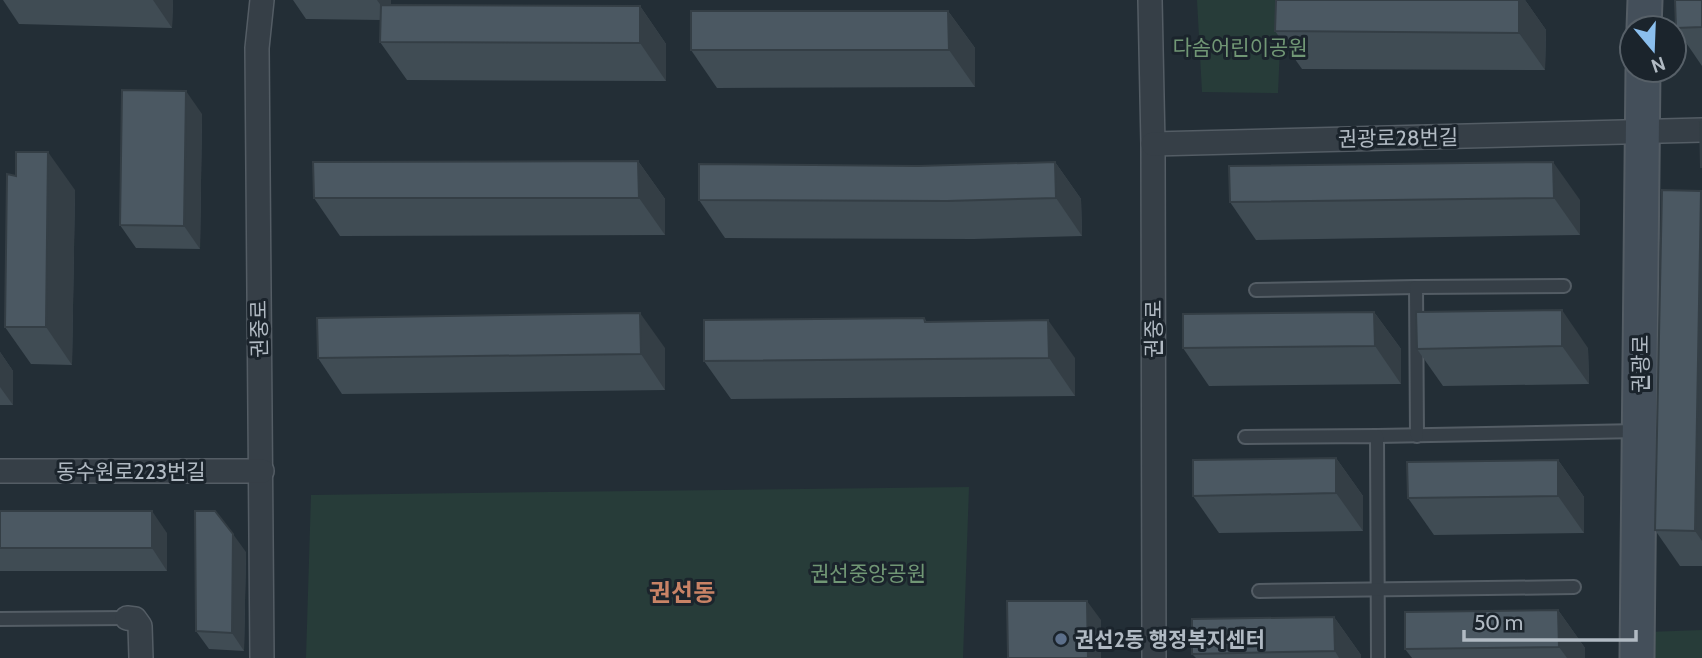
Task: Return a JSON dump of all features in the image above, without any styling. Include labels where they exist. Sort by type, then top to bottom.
[{"type":"street","name":"권중로","points":[[262,0],[257,48],[262,658]]},
{"type":"street","name":"권중로","points":[[1150,0],[1153,144],[1154,658]]},
{"type":"street","name":"권광로","points":[[1637,658],[1643,84]]},
{"type":"street","name":"권광로28번길","points":[[1153,144],[1702,131]]},
{"type":"street","name":"동수원로223번길","points":[[0,471],[262,471]]},
{"type":"street","points":[[127,618],[135,620],[140,626],[141,658]]},
{"type":"lane","points":[[1256,290],[1564,286]]},
{"type":"lane","points":[[1416,288],[1417,436]]},
{"type":"lane","points":[[1245,436],[1417,436],[1640,431]]},
{"type":"lane","points":[[1377,436],[1378,658]]},
{"type":"lane","points":[[1259,591],[1574,587]]},
{"type":"lane","points":[[0,619],[127,618]]},
{"type":"green space","name":"다솜어린이공원","points":[[1197,0],[1282,0],[1278,93],[1202,92]]},
{"type":"green space","name":"권선중앙공원","points":[[969,487],[963,658],[306,658],[311,495]]},
{"type":"green space","points":[[1702,630],[1702,658],[1648,658],[1647,632]]},
{"type":"building","points":[[1276,0],[1519,0],[1519,33],[1275,31]]},
{"type":"building","points":[[1675,0],[1702,0],[1702,27],[1688,28],[1688,14],[1676,14]]},
{"type":"building","points":[[381,5],[640,6],[640,43],[380,42]]},
{"type":"building","points":[[691,11],[948,11],[949,50],[691,50]]},
{"type":"building","points":[[122,90],[186,91],[184,226],[120,225]]},
{"type":"building","points":[[1702,122],[1702,167],[1701,167]]},
{"type":"building","points":[[16,152],[48,152],[46,327],[5,327],[7,174],[16,176]]},
{"type":"building","points":[[638,161],[639,198],[314,198],[313,162]]},
{"type":"building","points":[[1055,162],[1056,198],[947,201],[699,200],[699,164],[918,166]]},
{"type":"building","points":[[1553,162],[1554,198],[1230,202],[1229,166]]},
{"type":"building","points":[[1662,190],[1701,191],[1695,531],[1655,530]]},
{"type":"building","points":[[1562,310],[1562,346],[1417,349],[1416,312]]},
{"type":"building","points":[[1374,312],[1375,346],[1183,348],[1183,314]]},
{"type":"building","points":[[640,313],[641,354],[318,358],[317,318]]},
{"type":"building","points":[[924,318],[925,322],[1048,320],[1049,358],[704,361],[704,320]]},
{"type":"building","points":[[1336,458],[1336,493],[1193,496],[1193,460]]},
{"type":"building","points":[[1558,460],[1558,496],[1408,498],[1407,462]]},
{"type":"building","points":[[0,511],[152,511],[152,548],[0,548]]},
{"type":"building","points":[[195,511],[215,511],[233,534],[232,633],[196,631]]},
{"type":"building","points":[[1007,601],[1087,601],[1088,658],[1008,658]]},
{"type":"building","points":[[1558,610],[1559,647],[1405,649],[1405,612]]},
{"type":"building","points":[[1334,617],[1335,651],[1192,654],[1192,619]]},
{"type":"place","name":"권선2동 행정복지센터","points":[[1061,639]]},
{"type":"district","name":"권선동","points":[[682,592]]}]
